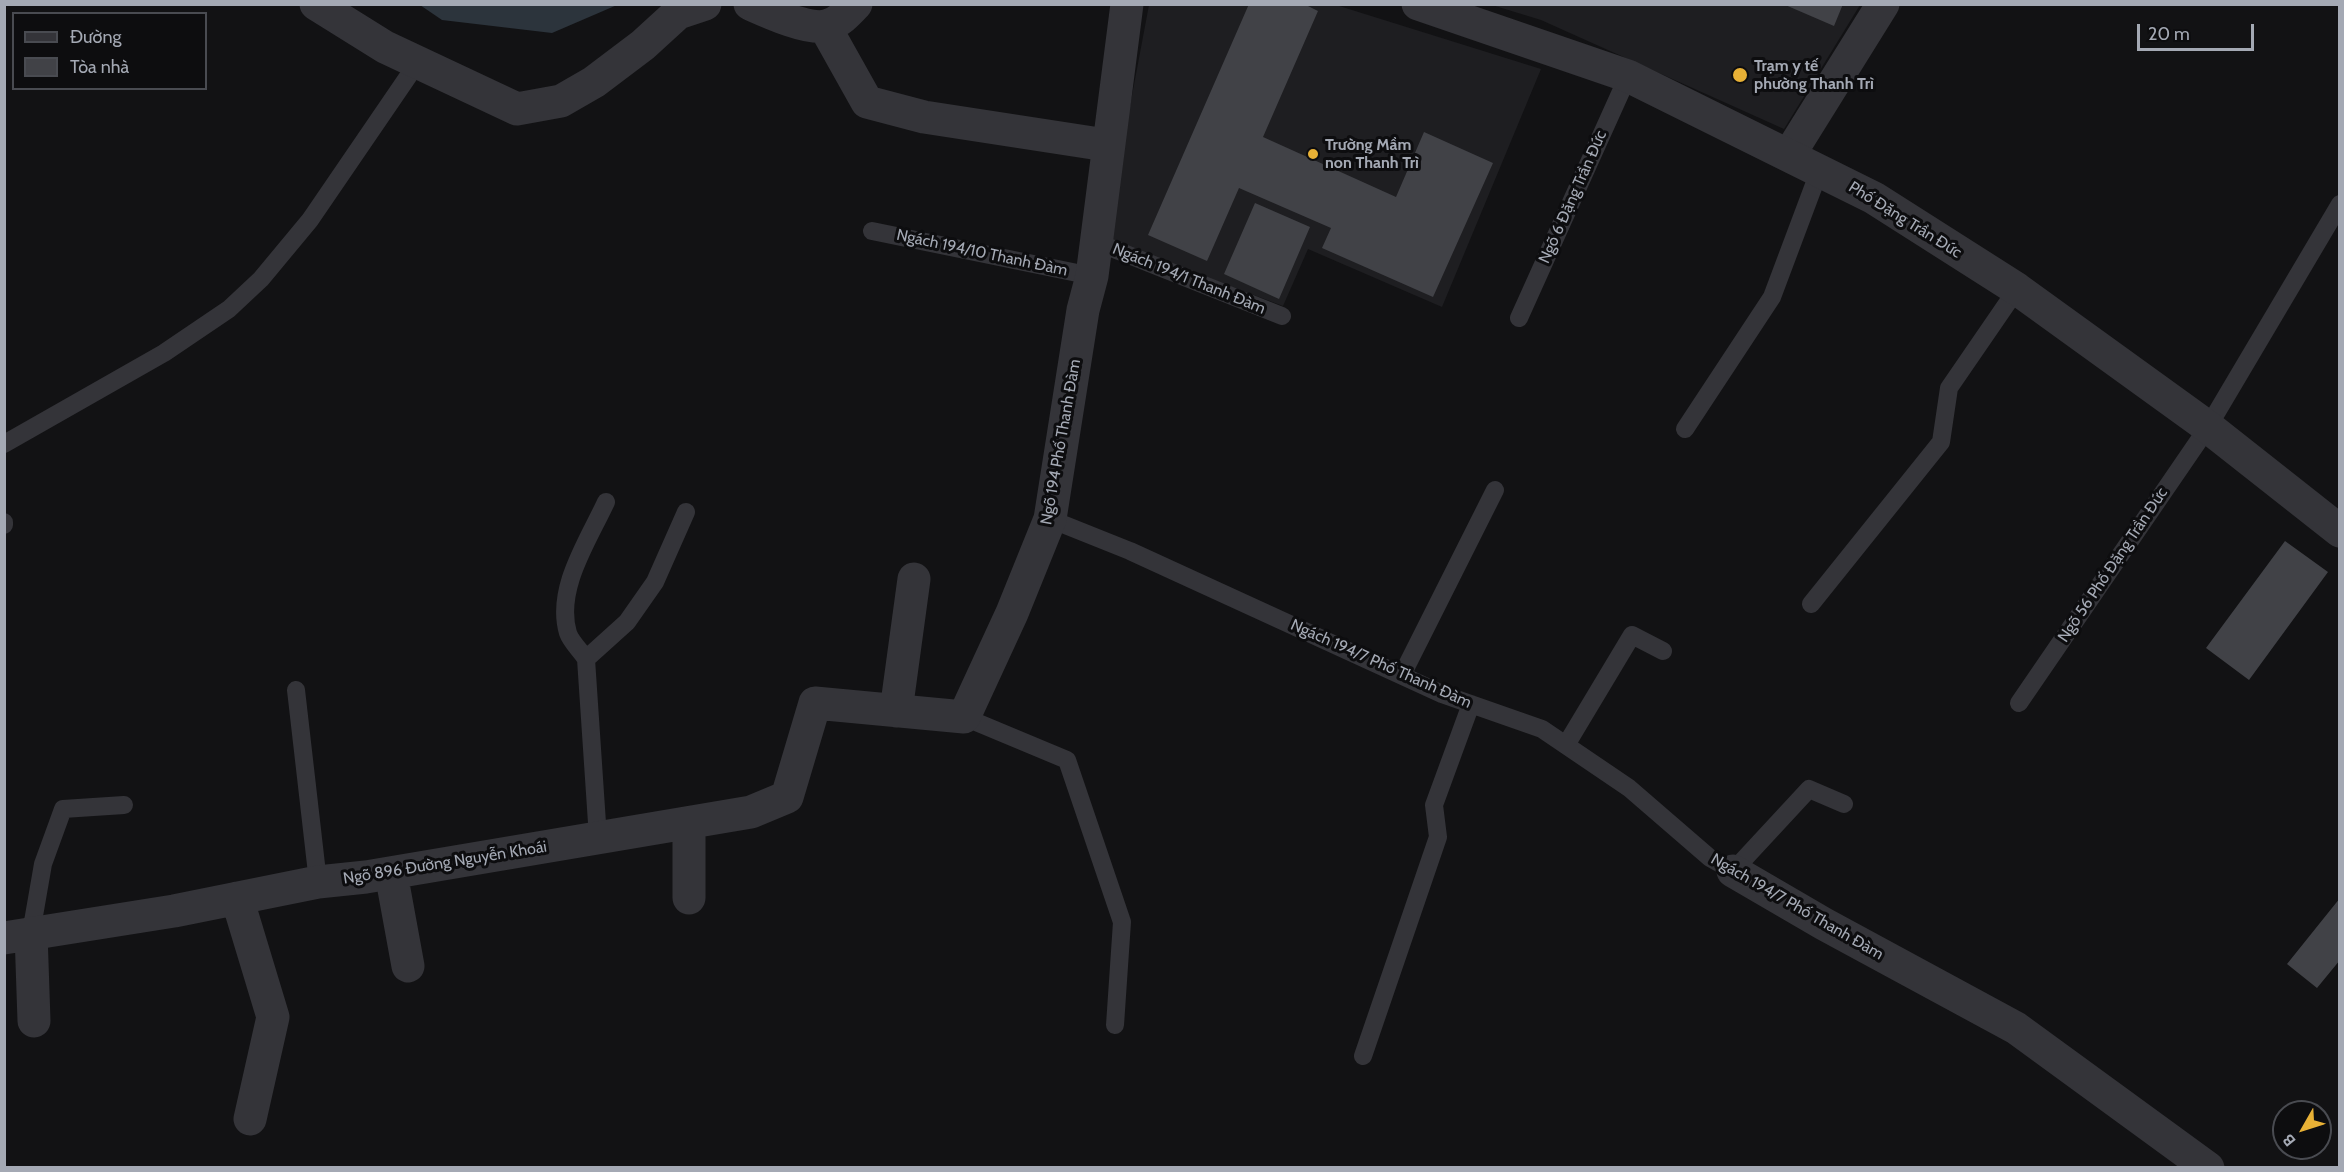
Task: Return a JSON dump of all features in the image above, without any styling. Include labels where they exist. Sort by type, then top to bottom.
[{"type":"street","points":[[316,4],[385,47],[517,109],[561,101],[594,82],[635,52],[678,13],[705,4]]},
{"type":"street","points":[[750,4],[794,21],[825,27],[842,19],[856,4]]},
{"type":"street","name":"Ngõ 194 Phố Thanh Đàm","points":[[964,717],[1012,613],[1050,519],[1083,310],[1092,276],[1106,145],[1126,4]]},
{"type":"street","name":"Phố Đặng Trần Đức","points":[[1418,4],[1628,76],[1820,169],[1874,198],[2017,290],[2208,428],[2340,531]]},
{"type":"street","points":[[1789,155],[1883,4]]},
{"type":"street","points":[[825,27],[867,102],[924,117],[1106,145]]},
{"type":"street","points":[[914,579],[896,711],[964,717]]},
{"type":"street","name":"Ngõ 896 Đường Nguyễn Khoái","points":[[18,935],[174,911],[318,882],[392,873],[751,812],[787,797],[816,703],[896,711]]},
{"type":"street","points":[[689,823],[689,898]]},
{"type":"street","name":"Ngách 194/7 Phố Thanh Đàm","points":[[1733,871],[1824,924],[2016,1028],[2208,1167]]},
{"type":"street","points":[[392,873],[408,966]]},
{"type":"street","points":[[237,897],[273,1017],[250,1119]]},
{"type":"street","points":[[18,935],[34,1021]]},
{"type":"lane","points":[[4,444],[164,353],[229,309],[261,279],[310,220],[418,62]]},
{"type":"lane","name":"Ngõ 6 Đặng Trần Đức","points":[[1519,318],[1628,76]]},
{"type":"lane","points":[[1685,429],[1772,297],[1820,169]]},
{"type":"lane","name":"Ngõ 56 Phố Đặng Trần Đức","points":[[2019,703],[2208,428],[2340,204]]},
{"type":"lane","name":"Ngách 194/10 Thanh Đàm","points":[[872,231],[1092,276]]},
{"type":"lane","name":"Ngách 194/1 Thanh Đàm","points":[[1096,242],[1282,316]]},
{"type":"lane","points":[[1811,604],[1941,442],[1949,387],[2017,290]]},
{"type":"lane","points":[[1402,675],[1496,490]]},
{"type":"lane","points":[[598,838],[586,659],[568,635],[564,607],[567,590],[606,502]]},
{"type":"lane","points":[[586,659],[633,614],[655,582],[686,512]]},
{"type":"lane","name":"Ngách 194/7 Phố Thanh Đàm","points":[[1050,519],[1130,551],[1402,675],[1471,704],[1542,729],[1629,788],[1710,858],[1733,871]]},
{"type":"lane","points":[[1566,745],[1632,635],[1663,651]]},
{"type":"lane","points":[[296,690],[318,882]]},
{"type":"lane","points":[[1363,1056],[1438,837],[1434,805],[1471,704]]},
{"type":"lane","points":[[964,717],[1068,760],[1122,921],[1115,1025]]},
{"type":"lane","points":[[1733,871],[1809,789],[1844,804]]},
{"type":"lane","points":[[18,935],[63,809],[124,805]]},
{"type":"shaded area","points":[[420,5],[617,5],[552,33],[442,20]]},
{"type":"shaded area","name":"Trường Mầm non Thanh Trì","points":[[1149,5],[1336,5],[1541,69],[1442,307],[1308,249],[1283,306],[1105,239]]},
{"type":"shaded area","name":"Trạm y tế phường Thanh Trì","points":[[1492,5],[1860,5],[1784,129],[1541,20]]},
{"type":"building","points":[[1249,4],[1304,4],[1318,11],[1263,137],[1396,197],[1424,132],[1493,163],[1433,297],[1322,248],[1331,228],[1239,188],[1207,261],[1148,235]]},
{"type":"building","points":[[1783,4],[1843,4],[1834,26]]},
{"type":"building","points":[[1255,203],[1310,227],[1279,299],[1224,274]]},
{"type":"building","points":[[2285,541],[2328,572],[2249,680],[2206,648]]},
{"type":"building","points":[[2340,898],[2340,960],[2317,988],[2287,964]]},
{"type":"place","name":"Trạm y tế phường Thanh Trì","points":[[1740,75]]},
{"type":"place","name":"Trường Mầm non Thanh Trì","points":[[1313,154]]}]
